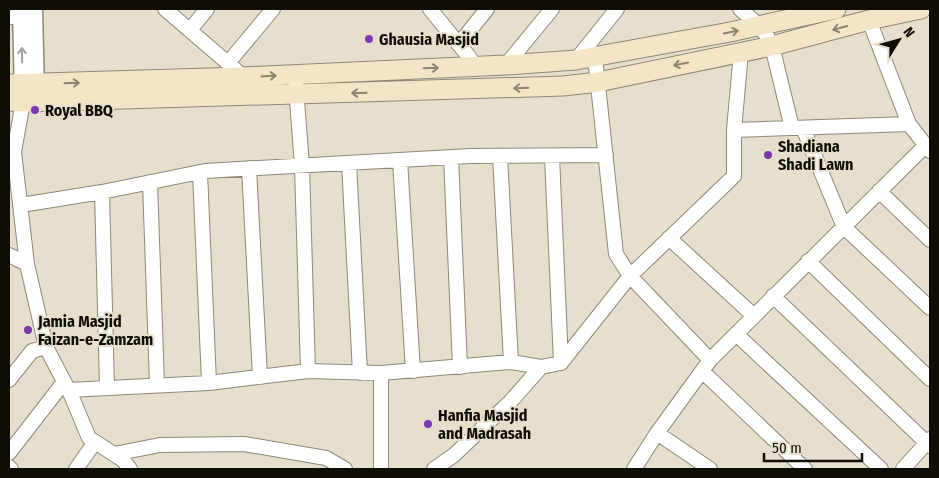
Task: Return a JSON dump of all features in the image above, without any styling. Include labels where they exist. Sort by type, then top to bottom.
[{"type":"main road","points":[[23,93],[242,77],[506,66],[576,60],[760,26],[836,9]]},
{"type":"main road","points":[[23,93],[296,95],[563,86],[598,82],[772,46],[869,20],[921,9]]},
{"type":"street","points":[[165,9],[242,77]]},
{"type":"street","points":[[190,30],[207,9]]},
{"type":"street","points":[[228,63],[273,9]]},
{"type":"street","points":[[430,9],[459,44],[474,66]]},
{"type":"street","points":[[459,44],[487,9]]},
{"type":"street","points":[[506,66],[552,9]]},
{"type":"street","points":[[576,60],[617,9]]},
{"type":"street","points":[[741,9],[760,26],[772,46],[798,128],[844,227],[930,308]]},
{"type":"street","points":[[21,13],[23,93],[12,156],[21,205],[27,264],[46,347],[89,438],[123,460],[130,469]]},
{"type":"street","points":[[634,469],[657,432],[706,365],[879,191],[927,148],[909,124],[869,20]]},
{"type":"street","points":[[66,386],[107,388],[208,383],[308,371],[381,373],[511,362],[541,367],[560,363],[630,276],[734,176],[734,130],[741,52]]},
{"type":"street","points":[[595,58],[616,254],[630,276],[706,365],[805,469]]},
{"type":"street","points":[[295,74],[302,166],[308,371]]},
{"type":"street","points":[[734,130],[909,124]]},
{"type":"street","points":[[21,205],[102,192],[200,172],[452,157],[606,155]]},
{"type":"street","points":[[500,156],[511,362]]},
{"type":"street","points":[[552,156],[560,363]]},
{"type":"street","points":[[452,157],[460,367]]},
{"type":"street","points":[[400,160],[413,371]]},
{"type":"street","points":[[349,163],[360,373]]},
{"type":"street","points":[[249,168],[260,377]]},
{"type":"street","points":[[200,172],[208,383]]},
{"type":"street","points":[[150,182],[158,385]]},
{"type":"street","points":[[879,191],[930,240]]},
{"type":"street","points":[[102,192],[107,388]]},
{"type":"street","points":[[670,238],[754,316]]},
{"type":"street","points":[[9,255],[27,264]]},
{"type":"street","points":[[808,261],[930,379]]},
{"type":"street","points":[[773,296],[929,442],[903,469]]},
{"type":"street","points":[[736,334],[881,469]]},
{"type":"street","points":[[9,380],[32,351],[46,347]]},
{"type":"street","points":[[434,469],[454,455],[511,401],[541,367]]},
{"type":"street","points":[[381,373],[381,469]]},
{"type":"street","points":[[9,453],[66,386]]},
{"type":"street","points":[[657,432],[710,469]]},
{"type":"street","points":[[76,469],[95,442]]},
{"type":"street","points":[[114,454],[160,445],[244,444],[326,458],[345,469]]},
{"type":"place","name":"Ghausia Masjid","points":[[369,39]]},
{"type":"place","name":"Royal BBQ","points":[[35,110]]},
{"type":"place","name":"Shadiana Shadi Lawn","points":[[768,155]]},
{"type":"place","name":"Jamia Masjid Faizan-e-Zamzam","points":[[28,330]]},
{"type":"place","name":"Hanfia Masjid and Madrasah","points":[[428,424]]}]
